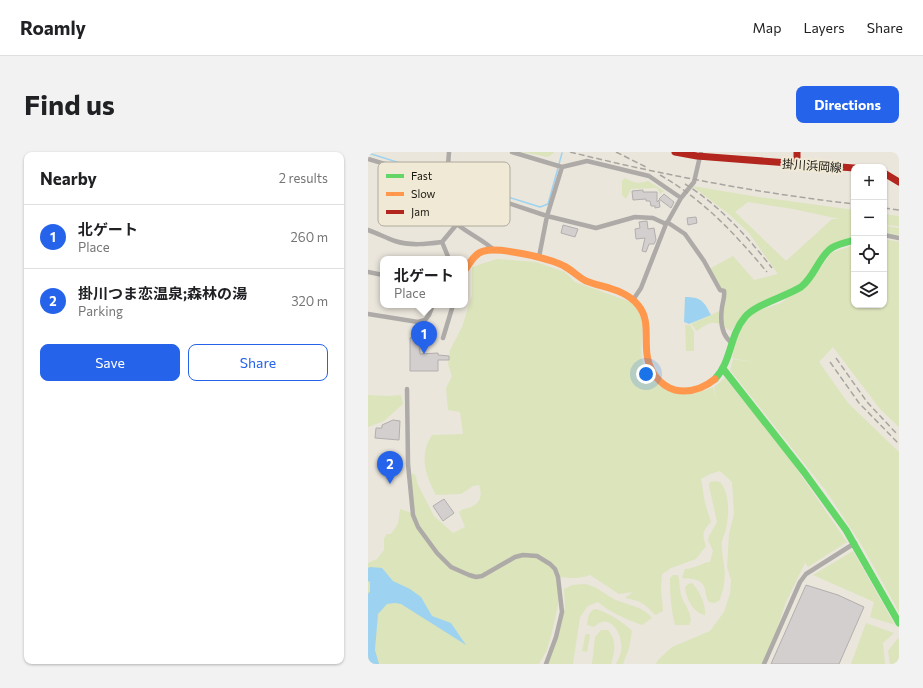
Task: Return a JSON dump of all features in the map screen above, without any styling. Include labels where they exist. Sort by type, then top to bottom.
[{"type":"street","points":[[449,152],[449,162]]},
{"type":"street","points":[[512,152],[562,167],[587,161],[649,176],[681,198]]},
{"type":"street","name":"掛川浜岡線","points":[[676,152],[851,168]]},
{"type":"street","points":[[797,152],[797,164]]},
{"type":"street","points":[[633,300],[641,288],[667,223],[681,198],[694,182],[700,154]]},
{"type":"street","points":[[368,159],[378,162]]},
{"type":"street","points":[[539,257],[547,216],[562,167]]},
{"type":"street","points":[[887,174],[898,179]]},
{"type":"street","points":[[510,204],[547,216],[596,228],[635,218],[653,218],[667,223],[685,234],[704,261],[720,290],[724,291],[722,323],[724,335],[732,344]]},
{"type":"street","points":[[368,230],[396,241],[414,244],[442,242],[454,226]]},
{"type":"street","points":[[459,226],[485,241],[494,250]]},
{"type":"street","points":[[887,236],[899,238]]},
{"type":"street","points":[[468,266],[474,258],[483,252],[494,250],[539,257],[565,266],[580,278],[619,292],[633,300],[640,308],[645,318],[646,359],[650,369],[662,384],[673,389],[686,391],[699,389],[710,384],[724,370],[729,358],[735,332],[741,321],[750,312],[793,292],[802,286],[810,279],[830,249],[851,241]]},
{"type":"street","points":[[442,242],[448,256]]},
{"type":"street","points":[[368,272],[380,274]]},
{"type":"street","points":[[368,314],[418,322],[425,320],[432,308]]},
{"type":"street","points":[[443,338],[452,308]]},
{"type":"street","points":[[724,370],[804,472],[855,543],[899,623]]},
{"type":"street","points":[[407,389],[408,464],[413,515],[418,527],[437,553],[451,567],[469,575],[476,577],[482,576],[515,557],[523,555],[536,556],[550,564],[555,569],[558,577],[562,612],[556,637],[546,664]]},
{"type":"street","points":[[764,664],[800,582],[806,574],[855,543]]},
{"type":"green space","points":[[521,152],[553,152],[554,153],[548,157]]},
{"type":"green space","points":[[625,178],[636,182],[648,181],[664,191],[660,194],[657,188],[631,189],[626,199],[622,195],[622,181]]},
{"type":"green space","points":[[692,186],[851,210],[851,239],[826,249],[803,282],[782,294],[745,311],[731,331],[717,323],[711,323],[697,331],[691,324],[722,310],[724,291],[718,287],[709,269],[733,256],[754,280],[778,274],[749,233],[730,215]],"holes":[[[748,202],[793,209],[839,219],[832,219],[786,261],[735,212]]]},
{"type":"green space","points":[[887,214],[899,216],[899,226],[887,225]]},
{"type":"green space","points":[[887,226],[899,228],[899,235],[887,233]]},
{"type":"green space","points":[[887,240],[899,242],[899,427],[880,409],[833,347],[819,362],[848,403],[899,452],[899,612],[861,544],[826,491],[730,370],[733,359],[757,363],[732,358],[738,333],[752,313],[781,303],[811,280],[831,253],[851,246],[851,308],[887,308]]},
{"type":"green space","points":[[497,259],[536,262],[565,272],[575,282],[631,302],[637,309],[642,322],[641,351],[643,364],[658,385],[680,394],[696,393],[713,387],[717,401],[714,387],[725,378],[785,452],[847,542],[808,567],[802,558],[805,563],[786,602],[764,664],[656,664],[658,660],[672,647],[710,631],[724,612],[730,594],[731,580],[727,567],[729,534],[734,514],[732,482],[720,471],[701,479],[705,503],[711,522],[704,533],[706,546],[696,559],[671,568],[662,574],[661,588],[663,611],[655,615],[642,603],[625,598],[633,592],[619,594],[590,575],[578,578],[558,577],[560,595],[553,628],[547,650],[539,664],[368,664],[368,563],[377,559],[384,550],[384,538],[387,534],[391,534],[398,524],[400,509],[412,513],[412,473],[416,476],[417,483],[434,516],[453,533],[465,527],[459,512],[475,505],[480,498],[481,491],[479,485],[473,486],[461,494],[436,495],[426,472],[425,465],[426,450],[432,435],[463,434],[460,412],[448,410],[446,388],[452,376],[448,364],[450,350],[462,327],[472,295],[472,267]]},
{"type":"green space","points":[[685,325],[690,325],[694,332],[694,351],[686,351]]},
{"type":"green space","points":[[368,395],[401,395],[403,404],[384,421],[368,427]]},
{"type":"green space","points":[[710,482],[720,482],[726,492],[728,517],[722,540],[722,553],[725,570],[724,583],[719,601],[714,603],[709,602],[704,585],[699,581],[682,578],[685,569],[710,562],[713,551],[708,540],[717,522],[709,486]]},
{"type":"green space","points":[[853,551],[895,625],[870,617],[874,602],[813,575]]},
{"type":"green space","points":[[673,575],[678,575],[681,595],[691,617],[689,625],[675,625],[670,590],[670,578]]},
{"type":"green space","points":[[692,583],[702,598],[705,615],[701,614],[694,608],[687,596],[685,587]]},
{"type":"green space","points":[[585,584],[616,600],[645,611],[652,618],[642,625],[613,613],[598,602],[588,606],[580,617],[573,664],[547,664],[565,608],[564,589],[572,585]]},
{"type":"green space","points":[[595,609],[615,618],[632,631],[629,648],[623,664],[616,664],[621,654],[621,646],[618,633],[611,623],[600,623],[594,627],[587,625],[590,614]]},
{"type":"green space","points":[[866,623],[894,633],[883,643],[885,664],[851,664]]},
{"type":"green space","points":[[601,630],[608,630],[613,638],[614,650],[611,664],[592,664],[595,637]]},
{"type":"green space","points":[[586,634],[590,635],[587,652],[582,651]]},
{"type":"green space","points":[[898,638],[899,664],[890,664],[888,651]]},
{"type":"water","points":[[685,297],[695,298],[704,303],[711,315],[689,324],[684,322]]},
{"type":"water","points":[[368,568],[382,568],[393,581],[410,589],[421,597],[432,616],[451,623],[466,645],[401,604],[387,604],[378,614],[375,650],[379,664],[368,664],[368,594],[370,591],[370,582],[368,581]]},
{"type":"building","points":[[643,190],[643,192],[657,192],[657,202],[659,200],[660,207],[655,208],[655,206],[651,206],[650,201],[646,201],[646,199],[633,200],[632,191]]},
{"type":"building","points":[[664,194],[674,202],[671,208],[659,199]]},
{"type":"building","points":[[696,217],[697,223],[688,225],[687,218]]},
{"type":"building","points":[[647,221],[648,229],[654,228],[656,240],[654,244],[649,244],[646,252],[642,251],[645,238],[636,239],[635,229],[640,228],[639,222]]},
{"type":"building","points":[[563,225],[578,229],[575,237],[561,233]]},
{"type":"building","points":[[414,336],[419,338],[420,354],[438,353],[438,355],[449,356],[449,360],[438,360],[438,371],[410,371],[410,338]]},
{"type":"building","points":[[393,420],[400,421],[399,440],[375,438],[376,428],[382,428],[382,425]]},
{"type":"building","points":[[444,499],[454,513],[443,521],[433,506]]},
{"type":"building","points":[[806,585],[838,595],[864,607],[839,664],[771,664]]},
{"type":"waterway","points":[[368,153],[397,162]]},
{"type":"waterway","points":[[559,164],[562,153]]},
{"type":"waterway","points":[[510,198],[540,207],[548,204],[558,168]]},
{"type":"railway","points":[[570,152],[711,182],[818,200],[851,204]]},
{"type":"railway","points":[[616,152],[646,167]]},
{"type":"railway","points":[[660,175],[691,195],[705,207],[731,231],[767,272]]},
{"type":"railway","points":[[685,184],[710,202],[732,222],[753,244],[772,268]]},
{"type":"railway","points":[[887,208],[899,210]]},
{"type":"railway","points":[[836,358],[867,402],[897,434]]},
{"type":"railway","points":[[830,362],[859,403],[899,444]]},
{"type":"traffic: fast","points":[[715,379],[725,364],[736,332],[745,317],[763,305],[801,287],[809,279],[821,259],[831,248],[851,241]]},
{"type":"traffic: fast","points":[[724,370],[804,472],[846,530],[899,623]]},
{"type":"traffic: slow","points":[[468,266],[478,254],[484,251],[491,250],[524,254],[557,263],[586,281],[621,292],[633,300],[643,313],[646,330],[646,349],[650,368],[664,385],[675,390],[686,391],[706,385],[715,379]]},
{"type":"traffic: jam","points":[[675,152],[697,156],[851,168]]},
{"type":"traffic: jam","points":[[797,152],[797,164]]},
{"type":"traffic: jam","points":[[887,175],[899,182]]},
{"type":"place","name":"北ゲート","points":[[424,354]]},
{"type":"place","name":"掛川つま恋温泉;森林の湯","points":[[390,484]]}]
